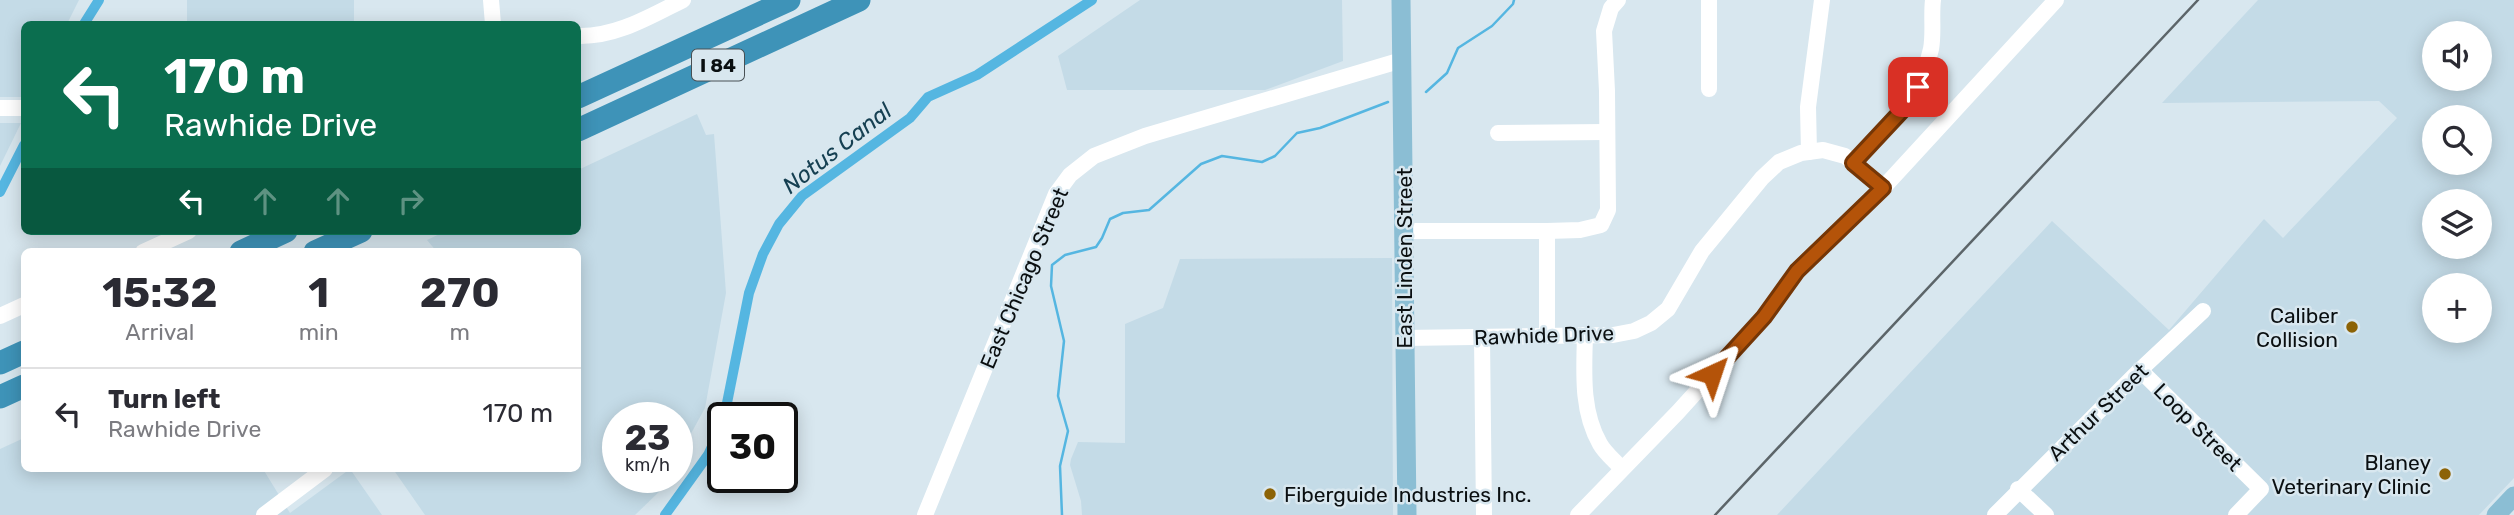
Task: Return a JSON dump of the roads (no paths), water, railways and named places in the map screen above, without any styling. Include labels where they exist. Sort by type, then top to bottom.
[{"type":"highway","name":"I 84","points":[[581,96],[789,0]]},
{"type":"highway","name":"I 84","points":[[581,129],[859,0]]},
{"type":"highway","points":[[250,248],[277,235]]},
{"type":"highway","points":[[324,248],[352,235]]},
{"type":"highway","points":[[0,363],[21,353]]},
{"type":"highway","points":[[0,397],[21,387]]},
{"type":"main road","name":"East Linden Street","points":[[1401,0],[1407,515]]},
{"type":"main road","points":[[2496,515],[2514,496]]},
{"type":"street","points":[[491,0],[493,21]]},
{"type":"street","points":[[581,36],[590,37],[624,29],[683,0]]},
{"type":"street","points":[[1404,231],[1580,230],[1601,225],[1608,210],[1604,31],[1611,8],[1618,0]]},
{"type":"street","points":[[1709,0],[1709,89]]},
{"type":"street","points":[[1809,152],[1807,123],[1822,0]]},
{"type":"street","points":[[1853,163],[1910,102],[1925,72],[1932,45],[1933,0]]},
{"type":"street","points":[[1578,515],[1678,412],[1764,317],[1797,271],[1883,188],[2056,0]]},
{"type":"street","name":"East Chicago Street","points":[[925,515],[1054,197],[1070,175],[1094,156],[1145,136],[1402,60]]},
{"type":"street","points":[[0,107],[21,108]]},
{"type":"street","points":[[1498,133],[1606,132]]},
{"type":"street","name":"Rawhide Drive","points":[[1404,338],[1585,335],[1634,331],[1651,323],[1668,309],[1702,251],[1762,178],[1779,162],[1824,150],[1845,156],[1883,188]]},
{"type":"street","points":[[1547,231],[1547,336]]},
{"type":"street","points":[[152,248],[180,235]]},
{"type":"street","points":[[0,316],[21,306]]},
{"type":"street","name":"Arthur Street","points":[[1995,515],[2018,489],[2203,311]]},
{"type":"street","points":[[1585,335],[1585,389],[1590,422],[1601,446],[1622,469]]},
{"type":"street","points":[[1482,337],[1484,515]]},
{"type":"street","name":"Loop Street","points":[[2140,370],[2261,489],[2236,515]]},
{"type":"street","points":[[264,515],[321,472]]},
{"type":"street","points":[[2018,489],[2046,515]]},
{"type":"waterway","points":[[86,21],[99,0]]},
{"type":"waterway","name":"Notus Canal","points":[[727,402],[749,293],[763,254],[779,224],[802,196],[910,118],[928,97],[977,75],[1092,0]]},
{"type":"waterway","points":[[1426,92],[1447,73],[1458,48],[1492,26],[1514,0]]},
{"type":"waterway","points":[[1062,515],[1060,466],[1068,431],[1058,396],[1064,341],[1051,286],[1052,265],[1065,255],[1096,247],[1110,219],[1123,213],[1149,210],[1201,164],[1222,156],[1262,162],[1275,156],[1297,133],[1320,128],[1388,102]]},
{"type":"waterway","points":[[0,192],[21,151]]},
{"type":"waterway","name":"Notus Canal","points":[[665,515],[707,456]]},
{"type":"railway","points":[[1715,515],[2198,0]]},
{"type":"place","name":"Caliber Collision","points":[[2352,327]]},
{"type":"place","name":"Blaney Veterinary Clinic","points":[[2445,474]]},
{"type":"place","name":"Fiberguide Industries Inc.","points":[[1270,494]]}]
